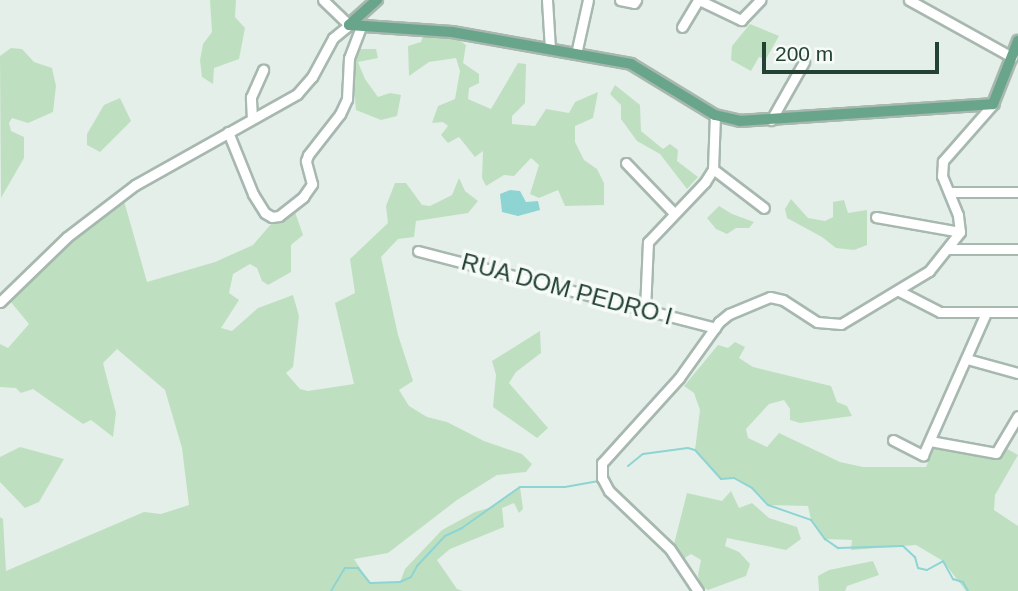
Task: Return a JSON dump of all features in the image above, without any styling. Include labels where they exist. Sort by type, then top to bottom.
[{"type":"main road","points":[[355,26],[377,0]]},
{"type":"main road","points":[[355,26],[434,30],[638,67],[715,115],[734,120],[771,120],[993,104],[1018,41]]},
{"type":"street","points":[[323,0],[355,26]]},
{"type":"street","points":[[547,0],[550,49]]},
{"type":"street","points":[[576,54],[588,0]]},
{"type":"street","points":[[620,0],[634,3],[636,0]]},
{"type":"street","points":[[682,27],[698,0],[736,20],[747,17],[760,0]]},
{"type":"street","points":[[909,0],[925,4],[1012,57]]},
{"type":"street","points":[[0,302],[58,245],[118,197],[160,169],[297,94],[312,77],[333,38],[355,26]]},
{"type":"street","points":[[228,132],[256,200],[272,217],[293,205],[311,187],[306,158],[345,105],[355,26]]},
{"type":"street","points":[[771,120],[804,62]]},
{"type":"street","points":[[252,119],[253,93],[264,70]]},
{"type":"street","points":[[698,591],[688,571],[670,550],[609,491],[600,467],[609,453],[679,379],[715,328],[729,314],[770,297],[783,300],[817,322],[841,324],[929,271],[960,232],[960,220],[941,171],[943,161],[993,104]]},
{"type":"street","points":[[645,310],[648,242],[699,188],[713,169],[715,115]]},
{"type":"street","points":[[626,163],[674,212]]},
{"type":"street","points":[[713,169],[764,208]]},
{"type":"street","points":[[948,192],[1018,192]]},
{"type":"street","points":[[876,217],[960,232]]},
{"type":"street","points":[[949,249],[1018,248]]},
{"type":"street","name":"RUA DOM PEDRO I","points":[[418,251],[715,328]]},
{"type":"street","points":[[899,291],[940,312],[1018,312]]},
{"type":"street","points":[[893,440],[923,455],[986,313]]},
{"type":"street","points":[[967,359],[1018,373]]},
{"type":"street","points":[[930,441],[996,453],[1018,416]]},
{"type":"green space","points":[[210,0],[236,0],[235,17],[245,28],[239,59],[214,68],[213,84],[202,77],[200,60],[203,44],[212,32]]},
{"type":"green space","points":[[750,24],[779,36],[766,59],[759,57],[751,71],[731,60],[732,46]]},
{"type":"green space","points":[[423,36],[459,40],[466,45],[463,63],[479,74],[479,83],[469,88],[468,99],[491,109],[518,63],[526,64],[525,103],[512,116],[512,124],[535,126],[546,109],[569,113],[575,102],[598,92],[593,118],[575,126],[575,142],[584,160],[597,169],[604,183],[604,205],[565,206],[558,190],[539,198],[530,194],[539,165],[531,158],[514,176],[504,175],[486,186],[482,178],[483,151],[475,157],[459,137],[448,143],[441,135],[448,126],[443,122],[432,123],[438,106],[455,99],[460,71],[456,58],[429,62],[409,76],[408,46],[421,42]]},
{"type":"green space","points":[[11,48],[22,49],[34,62],[52,68],[56,86],[53,112],[28,123],[12,118],[9,123],[11,131],[24,137],[24,158],[1,198],[0,56]]},
{"type":"green space","points":[[356,49],[376,49],[378,58],[358,62],[365,79],[378,97],[390,93],[401,95],[397,116],[381,120],[356,110],[352,61]]},
{"type":"green space","points":[[615,85],[640,105],[641,131],[663,149],[670,144],[678,150],[677,161],[698,177],[687,189],[660,154],[637,141],[621,119],[621,105],[610,94]]},
{"type":"green space","points":[[120,98],[131,121],[100,152],[87,145],[87,134],[104,105]]},
{"type":"green space","points":[[459,178],[465,191],[478,201],[468,213],[416,221],[414,237],[398,239],[381,257],[398,335],[413,381],[399,390],[409,406],[427,417],[447,422],[484,441],[522,454],[532,464],[526,472],[497,475],[457,500],[388,553],[354,559],[370,583],[400,582],[405,569],[442,530],[475,512],[489,508],[520,487],[523,509],[519,513],[514,503],[502,508],[504,527],[450,549],[437,560],[457,589],[463,591],[0,591],[0,517],[3,519],[6,571],[144,512],[161,514],[189,505],[182,448],[165,390],[117,349],[103,363],[116,413],[113,437],[91,420],[83,424],[33,389],[21,393],[16,388],[0,387],[0,344],[8,348],[29,324],[10,301],[73,241],[124,201],[147,282],[215,262],[253,245],[272,223],[295,212],[303,235],[291,245],[291,272],[268,285],[262,281],[257,268],[250,264],[233,274],[229,293],[239,300],[221,328],[232,331],[258,308],[293,295],[299,316],[293,367],[286,373],[300,389],[308,391],[354,384],[335,303],[355,293],[350,259],[388,223],[386,206],[395,183],[406,183],[422,205],[430,206],[452,195]]},
{"type":"green space","points":[[791,199],[808,218],[825,221],[833,217],[833,202],[844,200],[848,213],[867,210],[867,245],[854,250],[836,248],[787,218],[785,209]]},
{"type":"green space","points":[[719,206],[754,222],[749,228],[736,228],[727,234],[716,229],[707,218]]},
{"type":"green space","points":[[540,331],[541,353],[516,372],[509,383],[548,428],[537,438],[493,407],[496,375],[492,361]]},
{"type":"green space","points":[[735,342],[745,347],[739,358],[753,367],[831,386],[837,402],[847,406],[852,416],[800,423],[790,420],[790,409],[784,400],[769,404],[746,429],[748,438],[767,447],[779,433],[840,462],[863,467],[926,467],[934,449],[999,458],[1004,447],[1018,455],[995,495],[994,510],[1018,526],[1018,591],[966,591],[943,561],[916,545],[851,550],[852,540],[825,539],[811,520],[808,506],[768,505],[752,488],[734,478],[721,479],[695,450],[700,410],[694,393],[684,386],[718,345],[728,348]]},
{"type":"green space","points":[[20,447],[64,459],[39,502],[25,508],[0,482],[0,457]]},
{"type":"green space","points":[[731,491],[739,508],[752,503],[769,518],[797,527],[801,539],[786,550],[727,538],[725,546],[739,552],[750,564],[746,576],[708,590],[700,585],[698,575],[701,560],[691,554],[683,559],[674,544],[687,493],[722,501]]},
{"type":"green space","points":[[873,561],[879,575],[847,586],[845,591],[819,591],[818,576],[829,570]]},
{"type":"water","points":[[510,190],[520,191],[526,202],[538,201],[540,210],[518,216],[502,212],[500,194]]},
{"type":"waterway","points":[[628,466],[643,454],[688,448],[695,450],[721,479],[734,478],[752,488],[768,505],[811,520],[825,539],[838,548],[903,546],[915,557],[918,568],[927,570],[943,561],[953,579],[963,582],[968,591]]},
{"type":"waterway","points":[[331,591],[345,568],[358,568],[370,583],[400,582],[411,577],[417,566],[445,536],[462,528],[520,487],[565,487],[598,481]]}]
